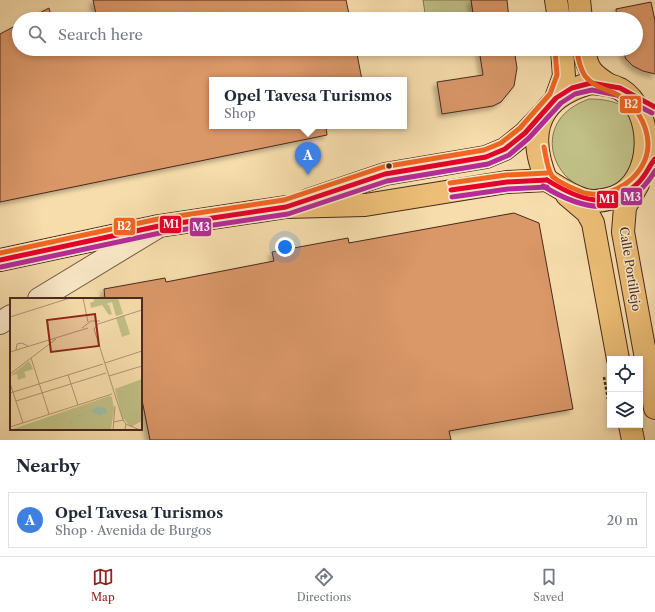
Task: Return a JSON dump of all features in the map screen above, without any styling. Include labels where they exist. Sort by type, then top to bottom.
[{"type":"main road","points":[[556,0],[558,12]]},
{"type":"main road","points":[[579,0],[580,12]]},
{"type":"main road","points":[[563,56],[564,76],[538,130],[537,148],[555,186],[587,212],[593,223],[617,356]]},
{"type":"main road","points":[[0,260],[159,226],[286,207],[365,205],[507,182],[555,186],[586,200],[605,200],[624,194],[648,169],[655,146],[652,126],[643,108],[619,89],[591,71],[586,62],[585,56]]},
{"type":"main road","points":[[286,207],[385,174],[486,157],[506,149],[525,133],[550,105],[572,88],[591,84],[619,89],[655,107]]},
{"type":"main road","name":"Calle Portillejo","points":[[648,169],[624,207],[623,232],[655,408]]},
{"type":"main road","points":[[631,428],[633,440]]},
{"type":"street","points":[[41,298],[159,226]]},
{"type":"street","points":[[0,323],[10,317]]},
{"type":"green space","points":[[423,0],[471,0],[473,12],[425,12]]},
{"type":"green space","points":[[589,99],[617,103],[629,110],[637,122],[639,131],[637,167],[614,187],[595,190],[579,186],[565,175],[556,160],[552,143],[556,126],[568,111]]},
{"type":"building","points":[[93,0],[346,0],[349,12],[96,12]]},
{"type":"building","points":[[471,0],[507,0],[508,12],[473,12]]},
{"type":"building","points":[[651,2],[655,21],[655,74],[643,71],[633,66],[625,56],[643,56],[643,12],[616,12],[616,9]]},
{"type":"building","points":[[49,8],[50,12],[41,12]]},
{"type":"building","points":[[12,28],[12,56],[357,56],[361,77],[209,77],[209,129],[326,129],[327,135],[0,202],[0,34]]},
{"type":"building","points":[[480,56],[515,56],[517,68],[514,86],[501,102],[493,106],[442,114],[437,82],[483,75]]},
{"type":"building","points":[[514,213],[539,223],[573,409],[449,431],[451,440],[150,440],[142,400],[142,298],[105,298],[104,289],[165,278],[166,282],[274,261],[272,252],[348,238],[349,243]]},
{"type":"transit line","name":"B2","points":[[0,253],[158,219],[284,200],[383,167],[484,150],[501,143],[520,128],[550,94],[557,75],[555,56]]},
{"type":"transit line","name":"B2","points":[[544,147],[552,176],[563,184],[584,193],[595,194],[618,188],[628,182],[643,165],[647,154],[648,143],[645,128],[638,114],[623,98],[599,87],[588,79],[581,67],[578,56]]},
{"type":"transit line","name":"M1","points":[[0,260],[159,226],[286,207],[385,174],[486,157],[505,149],[525,133],[556,98],[572,88],[591,83],[620,88],[655,107]]},
{"type":"transit line","name":"M3","points":[[1,267],[160,233],[288,214],[387,181],[488,164],[509,155],[529,138],[561,103],[575,94],[592,90],[617,95],[652,113]]},
{"type":"transit line","name":"M1","points":[[547,180],[571,193],[582,197],[594,200],[605,200],[616,197],[628,191],[639,182],[655,159]]},
{"type":"transit line","name":"M3","points":[[543,186],[574,201],[589,205],[604,206],[618,204],[631,197],[644,186],[655,171]]},
{"type":"transit line","name":"B2","points":[[450,183],[506,175],[547,173]]},
{"type":"transit line","name":"M1","points":[[451,190],[507,182],[547,180]]},
{"type":"transit line","name":"M3","points":[[452,197],[508,189],[547,187]]},
{"type":"place","name":"Opel Tavesa Turismos","points":[[308,175]]}]
